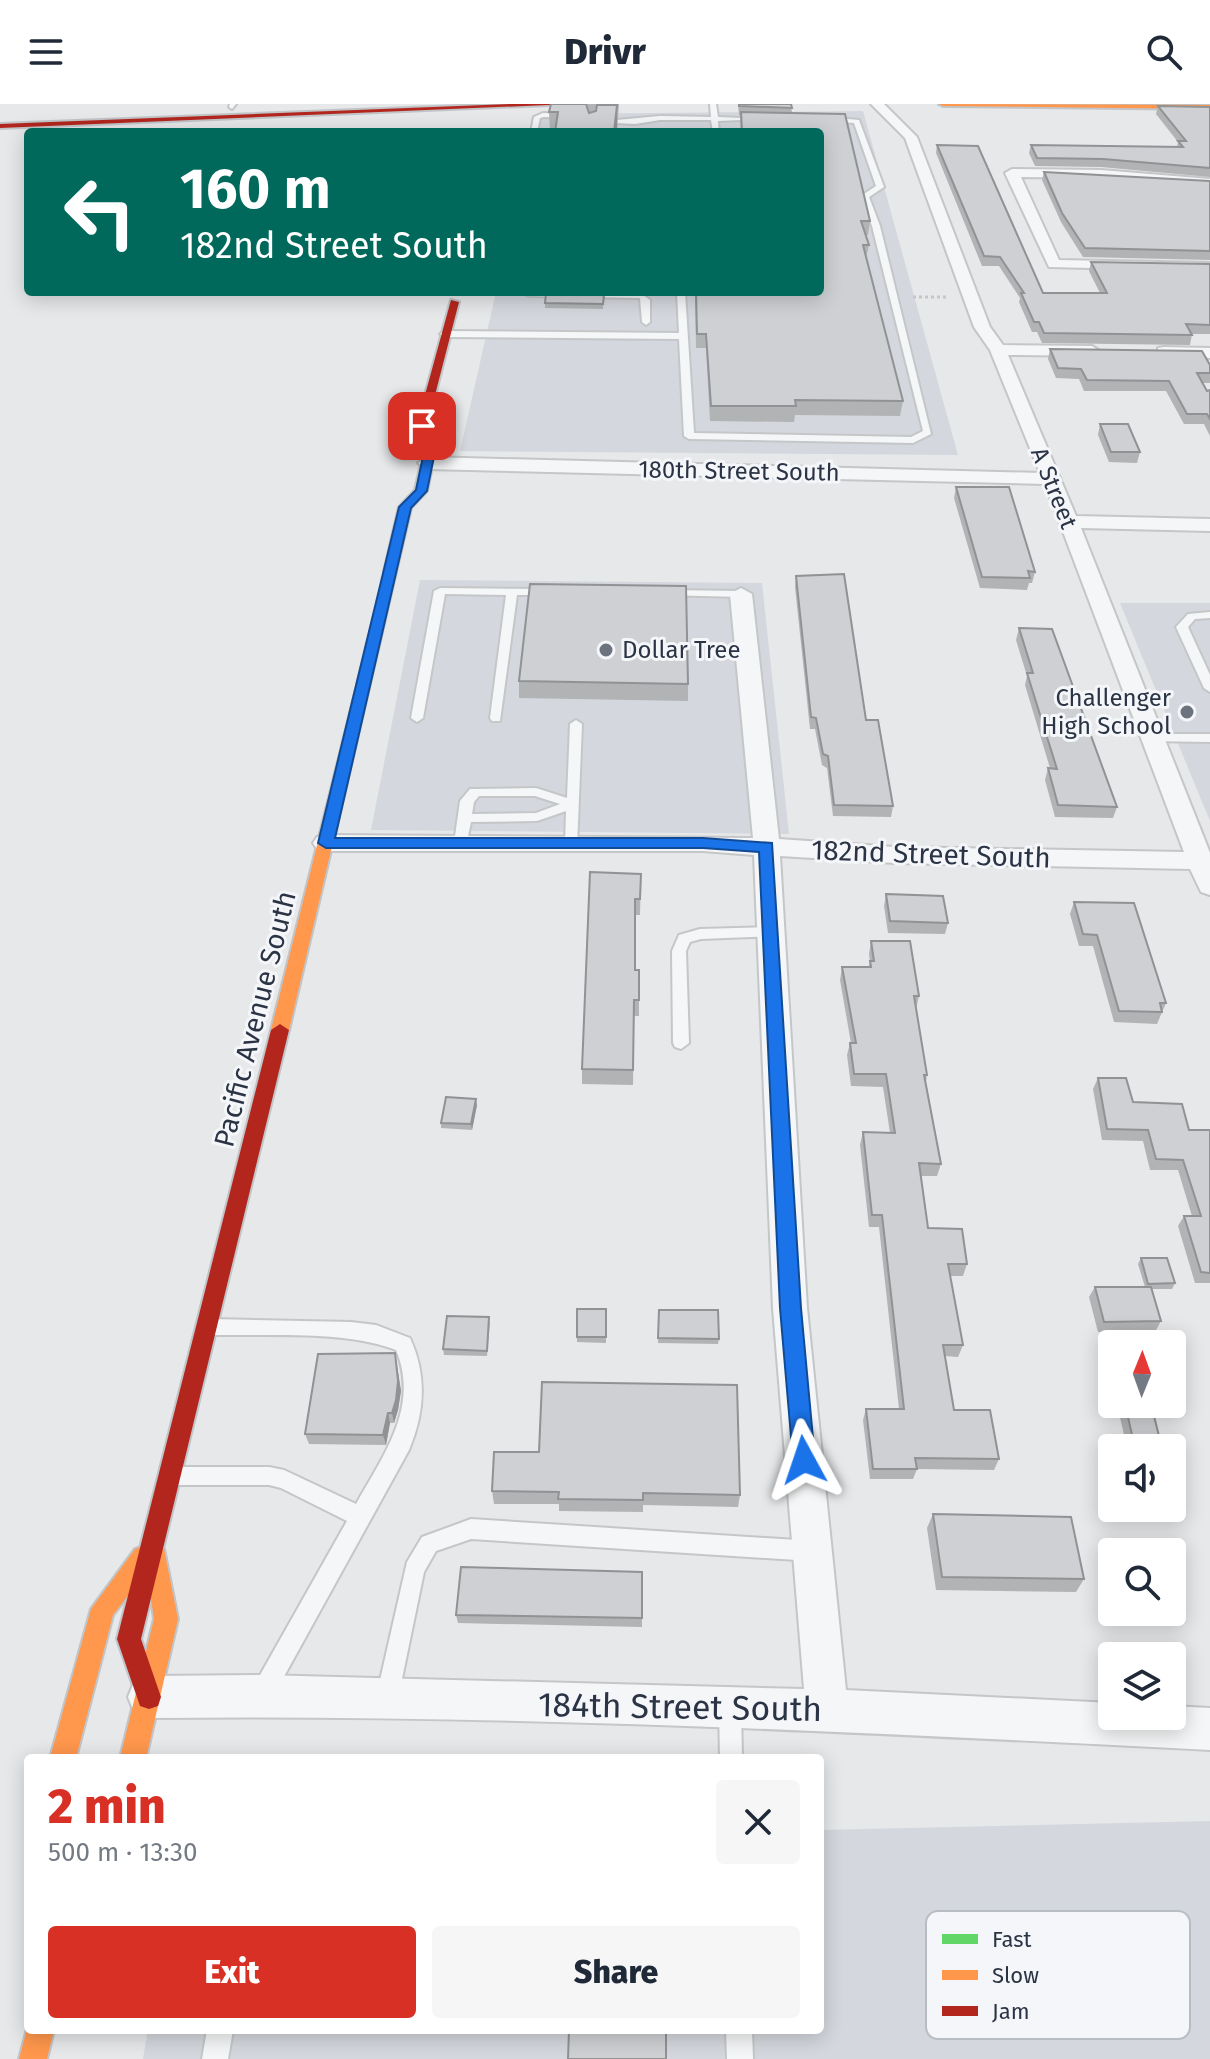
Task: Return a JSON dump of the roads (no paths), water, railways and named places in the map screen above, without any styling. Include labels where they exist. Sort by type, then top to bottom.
[{"type":"main road","points":[[0,118],[292,104]]},
{"type":"main road","points":[[0,126],[485,104],[567,104]]},
{"type":"main road","points":[[470,128],[485,104]]},
{"type":"main road","points":[[503,128],[510,104]]},
{"type":"main road","points":[[943,104],[1210,107]]},
{"type":"main road","points":[[379,110],[439,117],[464,128]]},
{"type":"main road","name":"Pacific Avenue South","points":[[401,462],[407,435],[422,426],[455,297]]},
{"type":"main road","name":"Pacific Avenue South","points":[[134,1754],[166,1619],[154,1542],[209,1326],[405,507],[421,491],[433,437],[422,426]]},
{"type":"main road","points":[[394,489],[405,507]]},
{"type":"main road","points":[[149,1697],[129,1639],[154,1542]]},
{"type":"main road","name":"Pacific Avenue South","points":[[64,1754],[103,1609],[154,1542]]},
{"type":"main road","points":[[33,2059],[39,2034]]},
{"type":"street","name":"A Street","points":[[877,104],[911,137],[982,327],[998,350],[1052,479],[1210,886]]},
{"type":"street","points":[[1210,183],[1101,174],[1012,173],[1054,264],[1210,267]]},
{"type":"street","points":[[998,350],[1104,351]]},
{"type":"street","points":[[1149,352],[1210,353]]},
{"type":"street","name":"180th Street South","points":[[427,463],[1052,479]]},
{"type":"street","points":[[1068,522],[1210,525]]},
{"type":"street","points":[[741,594],[767,847],[790,1308],[827,1710]]},
{"type":"street","name":"182nd Street South","points":[[326,843],[463,830],[572,844],[703,843],[895,855],[1201,861]]},
{"type":"street","name":"184th Street South","points":[[149,1697],[261,1696],[827,1710],[1210,1729]]},
{"type":"lane","points":[[713,104],[715,128]]},
{"type":"lane","points":[[535,128],[537,117],[543,115],[592,118],[592,128]]},
{"type":"lane","points":[[592,122],[773,119]]},
{"type":"lane","points":[[681,296],[689,436],[913,440],[928,432],[876,226],[865,196],[880,187],[857,121],[818,119]]},
{"type":"lane","points":[[642,296],[646,300],[646,322]]},
{"type":"lane","points":[[444,334],[684,336]]},
{"type":"lane","points":[[417,718],[440,591],[558,592]]},
{"type":"lane","points":[[496,718],[512,592]]},
{"type":"lane","points":[[650,593],[741,594]]},
{"type":"lane","points":[[1210,615],[1192,616],[1182,627],[1210,688]]},
{"type":"lane","points":[[572,844],[576,724]]},
{"type":"lane","points":[[1152,738],[1210,738]]},
{"type":"lane","points":[[479,790],[536,792],[573,804],[537,817],[463,830],[468,797],[479,790]]},
{"type":"lane","points":[[681,1043],[679,951],[684,939],[700,934],[772,932]]},
{"type":"lane","points":[[209,1326],[376,1333],[403,1344],[414,1364],[408,1432],[261,1696]]},
{"type":"lane","points":[[170,1476],[284,1479],[361,1517]]},
{"type":"lane","points":[[387,1699],[414,1569],[429,1544],[471,1529],[812,1551]]},
{"type":"lane","points":[[730,1708],[731,1754]]},
{"type":"lane","points":[[215,2059],[219,2034]]},
{"type":"lane","points":[[739,2034],[740,2059]]},
{"type":"place","name":"Dollar Tree","points":[[606,650]]},
{"type":"place","name":"Challenger High School","points":[[1187,712]]}]
